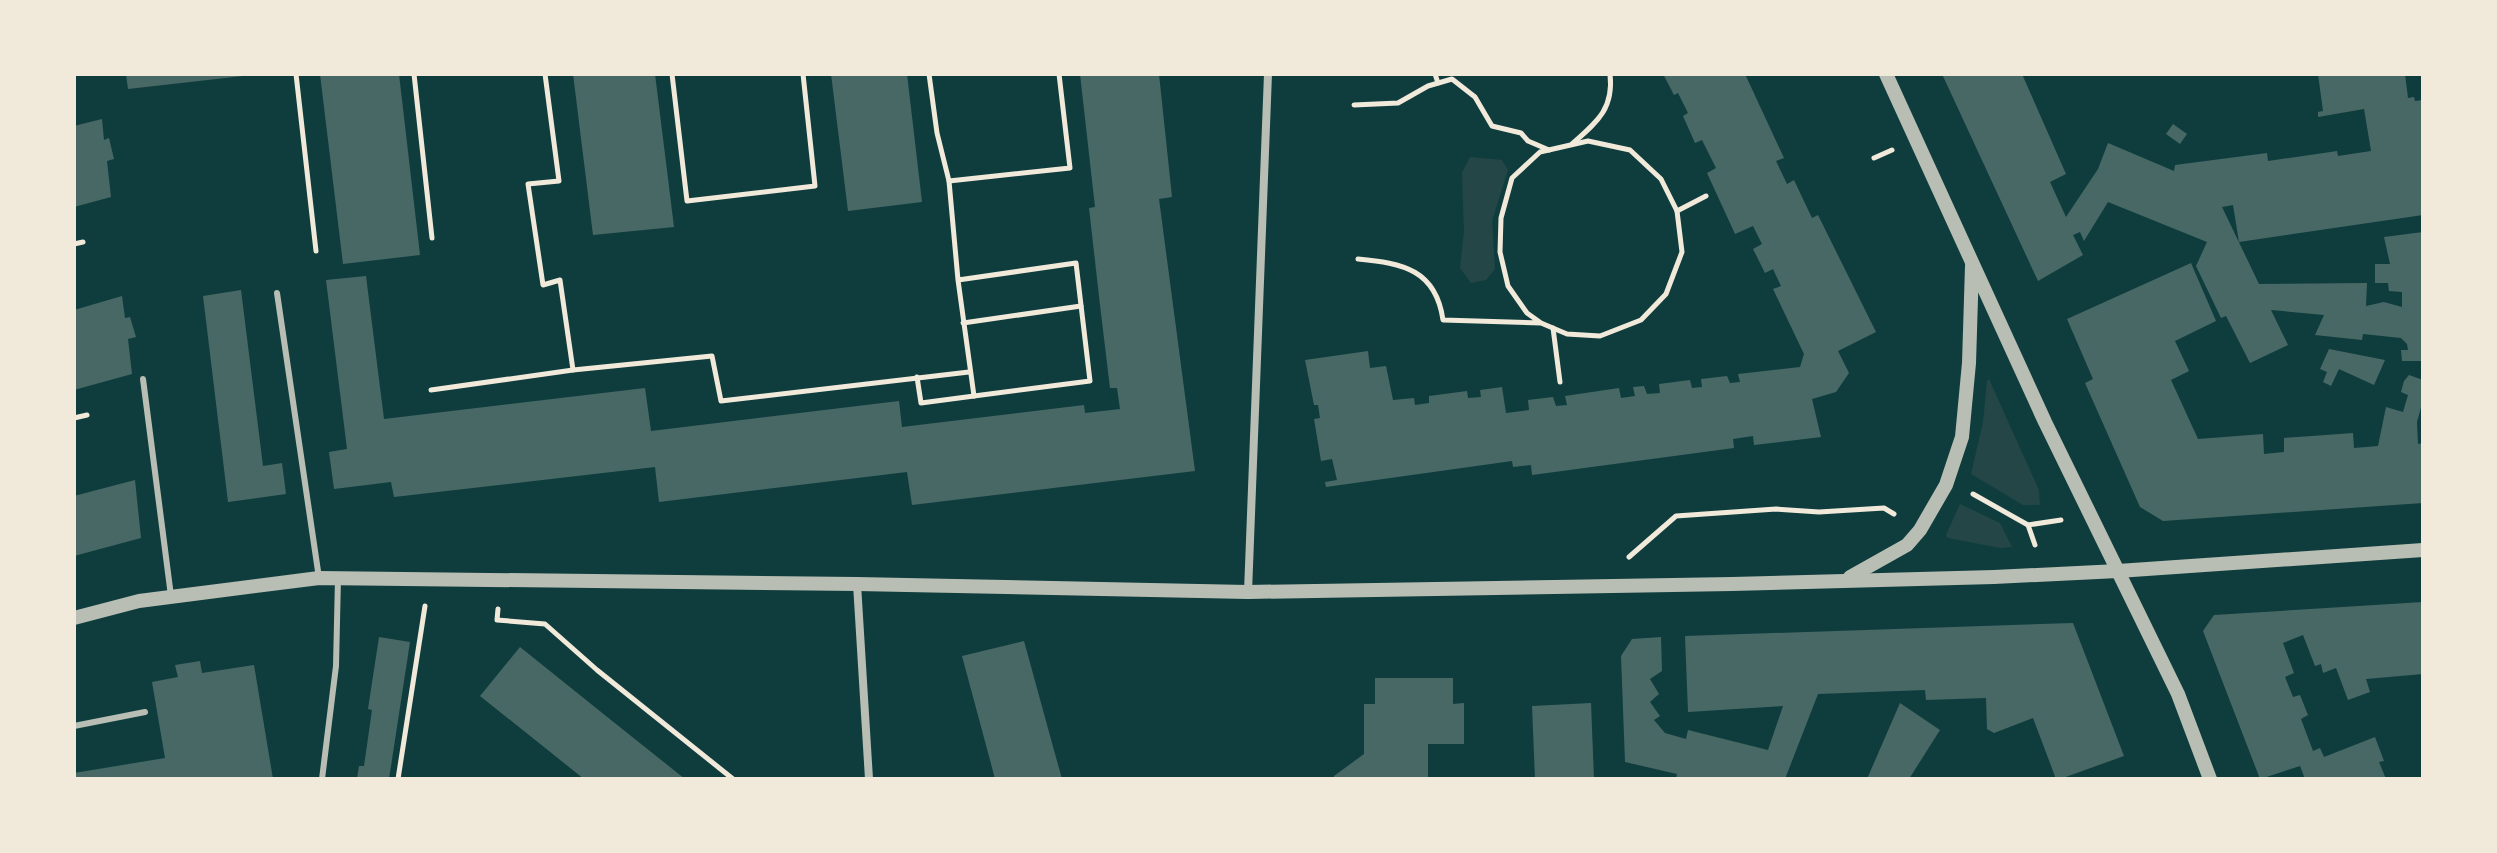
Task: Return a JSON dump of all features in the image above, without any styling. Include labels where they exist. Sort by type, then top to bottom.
[{"type":"street","points":[[1248,592],[1268,74]]},
{"type":"street","points":[[1886,74],[2090,516],[2178,694],[2210,779]]},
{"type":"street","points":[[1846,580],[1907,545],[1920,530],[1946,485],[1962,437],[1969,363],[1972,262]]},
{"type":"street","points":[[74,618],[139,601],[319,578],[1248,592],[2047,575],[2423,550]]},
{"type":"street","points":[[857,584],[869,779]]},
{"type":"lane","points":[[277,293],[319,578]]},
{"type":"lane","points":[[143,379],[171,596]]},
{"type":"lane","points":[[322,779],[336,666],[338,578]]},
{"type":"lane","points":[[74,726],[145,712]]},
{"type":"path","points":[[296,74],[316,251]]},
{"type":"path","points":[[414,74],[432,238]]},
{"type":"path","points":[[545,74],[559,181],[528,184],[543,285],[560,280],[573,370]]},
{"type":"path","points":[[672,74],[687,201],[815,186],[803,74]]},
{"type":"path","points":[[929,74],[937,133],[949,181],[958,280],[974,396]]},
{"type":"path","points":[[949,181],[1070,168],[1059,74]]},
{"type":"path","points":[[1435,74],[1438,83]]},
{"type":"path","points":[[1572,145],[1598,121],[1612,93],[1610,74]]},
{"type":"path","points":[[1354,105],[1398,103],[1428,86],[1452,79],[1475,97],[1492,126],[1521,133],[1528,141],[1549,150]]},
{"type":"path","points":[[1588,141],[1630,150],[1661,179],[1677,211],[1682,252],[1666,294],[1641,320],[1600,336],[1567,334],[1527,313],[1508,286],[1500,252],[1501,218],[1512,178],[1540,152],[1572,145],[1588,141]]},
{"type":"path","points":[[1677,211],[1706,196]]},
{"type":"path","points":[[74,244],[83,242]]},
{"type":"path","points":[[1358,259],[1388,262],[1426,278],[1440,299],[1443,320],[1541,323]]},
{"type":"path","points":[[917,377],[921,403],[1090,381],[1076,263],[958,280]]},
{"type":"path","points":[[963,323],[1081,306]]},
{"type":"path","points":[[1553,328],[1560,382]]},
{"type":"path","points":[[431,390],[573,370],[712,356],[721,401],[969,372]]},
{"type":"path","points":[[74,418],[87,415]]},
{"type":"path","points":[[1946,485],[1971,493],[2028,525],[2090,516]]},
{"type":"path","points":[[1595,586],[1676,516],[1776,509],[1819,515],[1884,508],[1920,530]]},
{"type":"path","points":[[2028,525],[2047,575]]},
{"type":"path","points":[[398,779],[430,579]]},
{"type":"path","points":[[500,580],[497,620],[545,624],[597,670],[733,779]]},
{"type":"shaded area","points":[[1470,157],[1502,160],[1508,170],[1492,221],[1495,269],[1486,280],[1471,283],[1460,268],[1464,232],[1462,173]]},
{"type":"shaded area","points":[[1989,379],[2039,490],[2040,505],[2023,505],[1971,474]]},
{"type":"shaded area","points":[[1960,504],[2000,523],[2012,547],[2000,548],[1948,538],[1946,535]]},
{"type":"building","points":[[126,74],[242,74],[243,76],[128,89]]},
{"type":"building","points":[[320,74],[399,74],[420,255],[343,264]]},
{"type":"building","points":[[573,74],[655,74],[674,227],[593,235]]},
{"type":"building","points":[[831,74],[907,74],[922,202],[848,211]]},
{"type":"building","points":[[1080,74],[1159,74],[1172,197],[1159,199],[1195,471],[912,505],[907,472],[659,502],[655,467],[394,497],[391,482],[334,489],[329,452],[347,449],[326,280],[366,276],[384,419],[645,388],[651,431],[899,401],[902,427],[1084,405],[1085,413],[1120,409],[1117,388],[1110,388],[1100,305],[1089,208],[1095,207]]},
{"type":"building","points":[[1663,74],[1745,74],[1784,158],[1776,161],[1787,184],[1794,180],[1812,218],[1818,215],[1876,332],[1838,351],[1849,373],[1836,392],[1812,399],[1821,437],[1754,445],[1753,436],[1733,439],[1734,448],[1532,475],[1531,465],[1513,467],[1512,461],[1326,487],[1325,482],[1337,480],[1332,459],[1321,461],[1314,419],[1320,418],[1318,405],[1314,405],[1305,360],[1368,351],[1370,368],[1386,366],[1393,400],[1414,398],[1415,405],[1429,403],[1429,396],[1467,391],[1468,398],[1481,397],[1480,390],[1502,387],[1506,413],[1529,410],[1528,400],[1553,397],[1556,406],[1567,405],[1565,396],[1619,388],[1621,398],[1635,396],[1633,387],[1644,386],[1647,394],[1660,393],[1659,384],[1690,380],[1692,388],[1702,387],[1701,379],[1727,376],[1730,383],[1740,382],[1738,374],[1800,367],[1804,354],[1773,289],[1781,286],[1773,269],[1765,273],[1753,249],[1762,244],[1753,226],[1735,234],[1707,173],[1716,168],[1702,140],[1695,143],[1683,116],[1688,113]]},
{"type":"building","points":[[1942,74],[2022,74],[2066,174],[2050,182],[2066,217],[2098,169],[2108,143],[2174,171],[2175,165],[2267,153],[2268,161],[2337,151],[2338,156],[2371,151],[2364,109],[2318,117],[2318,112],[2323,111],[2318,74],[2405,74],[2408,98],[2423,100],[2423,215],[2239,242],[2233,205],[2222,207],[2259,284],[2367,283],[2366,306],[2384,302],[2402,307],[2402,292],[2389,291],[2388,283],[2375,283],[2375,264],[2390,264],[2384,237],[2423,232],[2423,361],[2402,361],[2401,350],[2408,350],[2401,338],[2363,334],[2362,340],[2315,335],[2324,315],[2271,310],[2288,345],[2250,363],[2226,316],[2221,318],[2196,266],[2207,242],[2108,202],[2084,241],[2080,232],[2073,235],[2083,255],[2038,281]]},
{"type":"building","points":[[102,119],[104,140],[109,138],[114,159],[107,161],[111,197],[74,207],[74,126]]},
{"type":"building","points":[[2173,124],[2187,134],[2180,144],[2166,134]]},
{"type":"building","points":[[2191,263],[2216,321],[2175,341],[2189,371],[2171,380],[2198,439],[2263,434],[2264,454],[2284,452],[2284,438],[2353,433],[2354,448],[2378,446],[2386,407],[2403,412],[2408,395],[2401,392],[2409,375],[2423,380],[2423,400],[2417,422],[2418,444],[2423,443],[2423,503],[2163,521],[2140,507],[2085,383],[2093,379],[2067,319]]},
{"type":"building","points":[[241,290],[263,466],[282,463],[286,494],[228,502],[203,296]]},
{"type":"building","points":[[122,296],[125,318],[130,317],[136,337],[128,339],[132,374],[74,390],[74,310]]},
{"type":"building","points":[[2329,349],[2385,360],[2374,385],[2339,369],[2331,386],[2323,382],[2327,372],[2320,369]]},
{"type":"building","points":[[135,480],[141,538],[74,556],[74,496]]},
{"type":"building","points":[[2423,602],[2423,674],[2366,679],[2370,692],[2348,700],[2336,668],[2323,673],[2321,664],[2315,666],[2303,635],[2283,643],[2294,673],[2285,677],[2293,697],[2300,695],[2308,715],[2301,719],[2313,751],[2320,748],[2324,757],[2375,737],[2384,761],[2379,762],[2386,779],[2305,779],[2300,766],[2260,779],[2203,631],[2214,615]]},
{"type":"building","points":[[2073,623],[2124,756],[2060,779],[2056,779],[2033,718],[1994,733],[1987,729],[1986,698],[1926,700],[1925,690],[1818,694],[1785,779],[1676,779],[1677,774],[1625,762],[1621,656],[1632,639],[1661,637],[1662,671],[1650,679],[1659,694],[1650,702],[1660,716],[1654,720],[1665,733],[1686,739],[1688,730],[1768,750],[1783,706],[1688,712],[1685,636]]},
{"type":"building","points":[[379,637],[410,642],[389,779],[357,779],[359,766],[364,766],[372,710],[368,709]]},
{"type":"building","points":[[1024,641],[1062,779],[995,779],[962,656]]},
{"type":"building","points":[[520,647],[685,779],[584,779],[480,696]]},
{"type":"building","points":[[200,661],[202,673],[254,665],[273,779],[74,779],[74,773],[165,758],[152,682],[178,677],[175,665]]},
{"type":"building","points":[[1375,678],[1453,678],[1453,704],[1464,703],[1464,744],[1428,744],[1428,779],[1334,779],[1364,754],[1364,704],[1375,704]]},
{"type":"building","points":[[1591,703],[1594,779],[1535,779],[1532,706]]},
{"type":"building","points":[[1900,703],[1940,730],[1909,779],[1867,779]]}]
